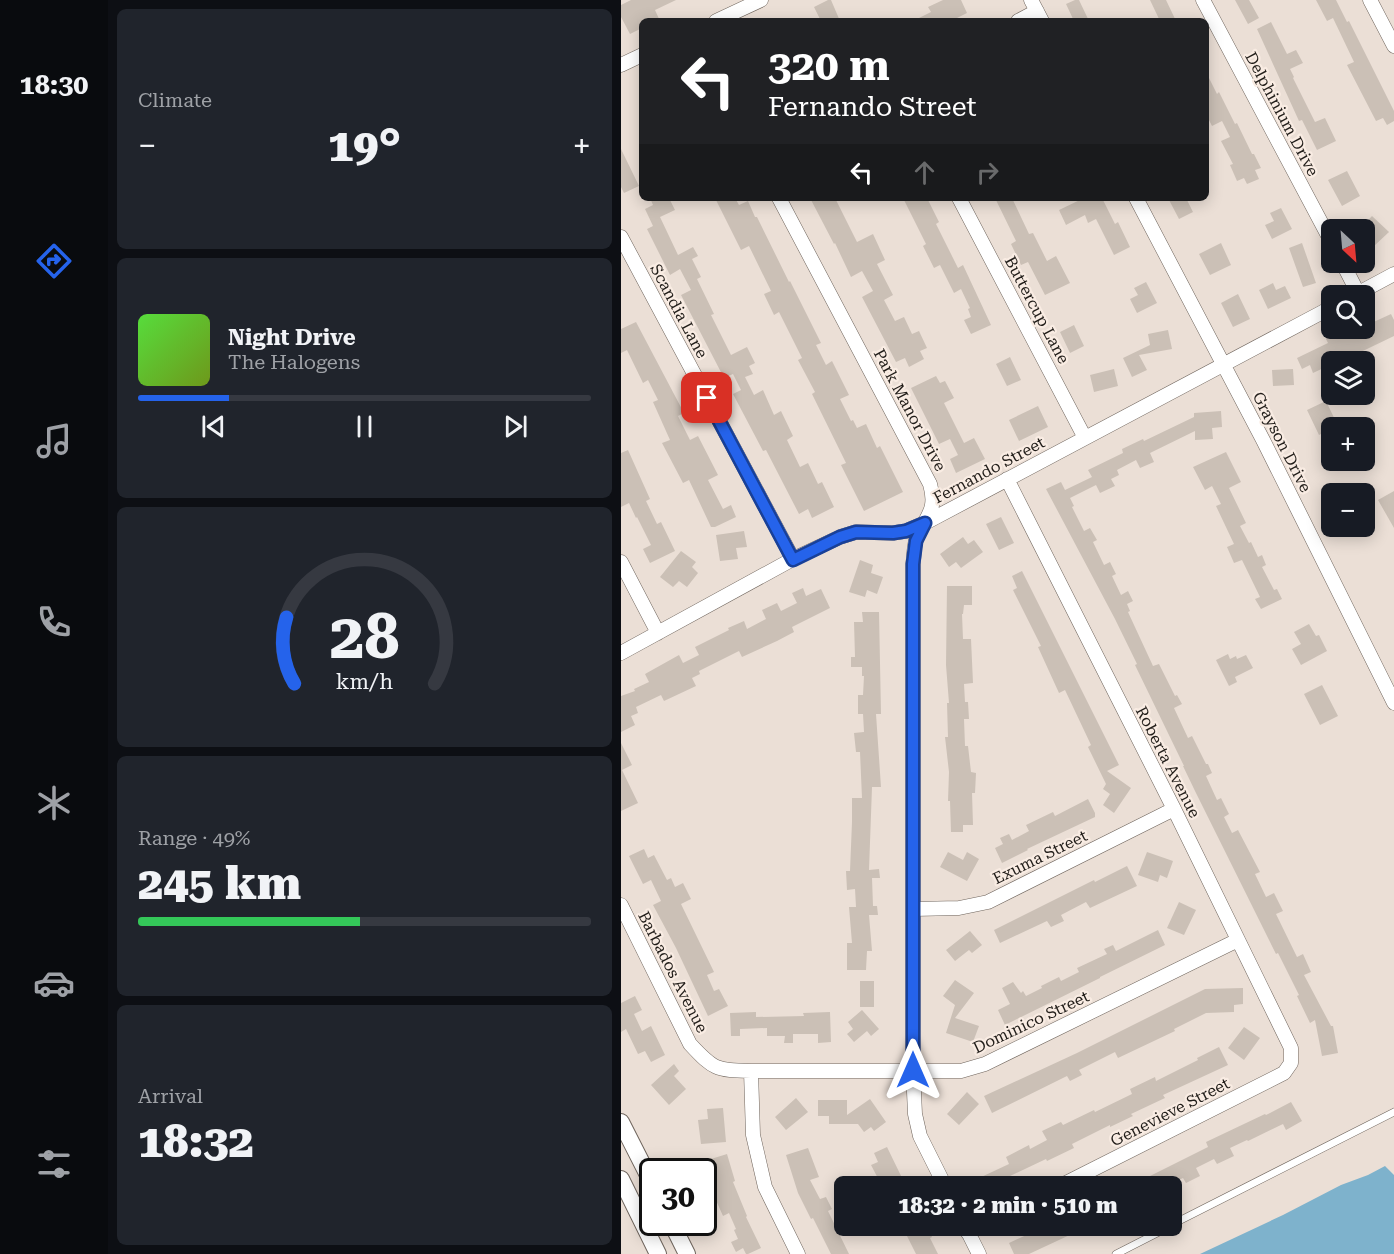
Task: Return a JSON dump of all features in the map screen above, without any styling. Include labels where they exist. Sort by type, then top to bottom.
[{"type":"street","points":[[722,18],[761,0]]},
{"type":"street","name":"Delphinium Drive","points":[[1203,0],[1321,222]]},
{"type":"street","points":[[1370,0],[1394,46]]},
{"type":"street","points":[[1024,18],[1037,11]]},
{"type":"street","points":[[621,65],[639,56]]},
{"type":"street","name":"Park Manor Drive","points":[[781,201],[930,484],[934,497],[931,511],[916,541],[913,564],[913,1070],[915,1114],[920,1136],[940,1176]]},
{"type":"street","name":"Buttercup Lane","points":[[961,201],[1085,438]]},
{"type":"street","name":"Grayson Drive","points":[[1137,201],[1263,440],[1394,703]]},
{"type":"street","name":"Scandia Lane","points":[[621,237],[793,560]]},
{"type":"street","points":[[1373,285],[1394,274]]},
{"type":"street","name":"Fernando Street","points":[[621,653],[840,537],[856,532],[906,531],[925,523],[1321,313]]},
{"type":"street","name":"Roberta Avenue","points":[[1007,479],[1174,809],[1291,1048],[1291,1063]]},
{"type":"street","points":[[621,562],[658,633]]},
{"type":"street","name":"Exuma Street","points":[[914,909],[959,908],[988,902],[1174,809]]},
{"type":"street","name":"Barbados Avenue","points":[[621,905],[690,1044],[706,1062],[722,1070],[751,1071]]},
{"type":"street","name":"Dominico Street","points":[[751,1071],[961,1071],[985,1064],[1238,940]]},
{"type":"street","name":"Genevieve Street","points":[[1080,1176],[1284,1072],[1291,1063]]},
{"type":"street","points":[[751,1071],[753,1135],[765,1187],[798,1254]]},
{"type":"street","points":[[621,1122],[639,1158]]},
{"type":"street","points":[[621,1179],[658,1254]]},
{"type":"street","points":[[678,1236],[687,1254]]},
{"type":"street","points":[[970,1236],[979,1254]]},
{"type":"lane","points":[[1182,1219],[1394,1112]]},
{"type":"lane","points":[[1116,1254],[1150,1236]]},
{"type":"water","points":[[1385,1166],[1394,1175],[1394,1254],[1200,1254],[1341,1185]]},
{"type":"building","points":[[631,0],[676,0],[655,10],[659,18],[639,18],[639,30],[630,34],[621,17],[621,5]]},
{"type":"building","points":[[831,0],[839,18],[820,18],[814,7]]},
{"type":"building","points":[[943,0],[961,0],[967,13],[957,18],[919,18],[931,12],[928,7]]},
{"type":"building","points":[[1079,0],[1088,18],[1073,18],[1066,4]]},
{"type":"building","points":[[1150,0],[1166,0],[1175,18],[1159,18]]},
{"type":"building","points":[[1235,0],[1249,0],[1259,18],[1248,24]]},
{"type":"building","points":[[1316,0],[1336,0],[1394,111],[1394,121],[1387,125],[1383,118],[1376,121],[1347,65],[1354,62],[1333,18],[1327,21]]},
{"type":"building","points":[[1271,22],[1287,54],[1296,50],[1303,63],[1290,69],[1315,122],[1325,118],[1336,141],[1317,150],[1302,120],[1299,121],[1257,29]]},
{"type":"building","points":[[1209,78],[1261,168],[1255,170],[1259,179],[1247,184],[1244,178],[1237,181],[1230,165],[1233,164],[1221,141],[1230,137],[1222,121],[1212,126],[1209,120]]},
{"type":"building","points":[[621,149],[639,186],[624,193],[621,187]]},
{"type":"building","points":[[1347,171],[1360,196],[1342,206],[1328,180]]},
{"type":"building","points":[[651,201],[670,201],[675,210],[660,217],[678,255],[693,247],[698,256],[692,259],[701,277],[697,279],[714,314],[711,315],[731,355],[747,347],[755,363],[749,366],[753,374],[745,377],[754,395],[763,390],[774,415],[781,411],[793,436],[787,440],[800,467],[808,463],[818,484],[822,482],[834,507],[812,518],[808,509],[799,514],[766,450],[763,451],[733,394],[741,390],[733,374],[724,378],[681,295],[691,290],[680,269],[670,275],[647,229],[653,226],[645,209],[653,205]]},
{"type":"building","points":[[716,201],[737,201],[739,205],[748,201],[821,343],[816,345],[826,365],[832,361],[849,395],[840,399],[851,421],[853,420],[857,428],[866,424],[877,448],[880,446],[903,492],[864,511],[841,465],[846,463],[812,394],[815,392],[798,360],[802,358],[779,312],[774,315],[764,294],[771,291],[749,246],[741,250]]},
{"type":"building","points":[[812,201],[836,201],[857,242],[873,234],[885,260],[877,264],[893,295],[884,300],[895,321],[904,317],[912,334],[919,331],[927,348],[920,351],[924,359],[909,367],[905,358],[896,362],[862,297],[873,291],[862,271],[851,277]]},
{"type":"building","points":[[904,201],[928,201],[939,222],[936,224],[958,268],[963,265],[991,325],[971,334],[964,320],[971,317],[968,309],[970,308],[961,289],[954,293],[940,265],[934,268],[923,246],[926,244]]},
{"type":"building","points":[[996,201],[1013,201],[1029,234],[1033,233],[1047,261],[1056,256],[1070,283],[1045,295],[1028,262],[1021,265],[1011,244],[1016,241]]},
{"type":"building","points":[[1078,201],[1104,201],[1115,224],[1118,222],[1130,247],[1114,255],[1096,219],[1088,223],[1085,215],[1066,225],[1059,210]]},
{"type":"building","points":[[1170,201],[1188,201],[1193,212],[1179,219]]},
{"type":"building","points":[[1281,208],[1292,229],[1272,239],[1265,225],[1274,221],[1270,213]]},
{"type":"building","points":[[1372,216],[1389,232],[1375,245],[1375,219],[1369,219]]},
{"type":"building","points":[[1221,243],[1231,265],[1210,275],[1199,254]]},
{"type":"building","points":[[1302,243],[1316,283],[1303,287],[1289,248]]},
{"type":"building","points":[[1146,282],[1157,303],[1137,313],[1130,299],[1138,295],[1134,288]]},
{"type":"building","points":[[1273,283],[1276,290],[1285,286],[1291,298],[1268,309],[1259,290]]},
{"type":"building","points":[[1238,294],[1250,319],[1233,327],[1221,303]]},
{"type":"building","points":[[1391,314],[1394,320],[1394,336],[1363,351],[1321,351],[1321,369],[1313,373],[1310,365],[1302,369],[1297,358],[1328,343],[1326,339],[1375,339],[1375,321]]},
{"type":"building","points":[[636,322],[684,413],[678,416],[690,440],[698,436],[718,475],[708,480],[723,509],[731,505],[736,517],[715,527],[711,527],[689,480],[683,483],[662,443],[670,440],[653,402],[658,400],[648,380],[643,383],[627,350],[621,353],[621,329]]},
{"type":"building","points":[[1074,325],[1084,346],[1070,353],[1060,332]]},
{"type":"building","points":[[1168,330],[1172,349],[1139,355],[1147,370],[1132,377],[1123,358],[1150,345],[1148,334]]},
{"type":"building","points":[[1010,357],[1021,380],[1007,386],[996,364]]},
{"type":"building","points":[[1114,369],[1118,386],[1094,392],[1090,375]]},
{"type":"building","points":[[1293,369],[1294,385],[1273,386],[1272,370]]},
{"type":"building","points":[[936,376],[940,383],[945,381],[954,398],[944,403],[964,443],[974,438],[985,459],[956,473],[950,459],[958,455],[950,439],[939,444],[911,388]]},
{"type":"building","points":[[1321,403],[1328,405],[1334,417],[1321,417],[1321,434],[1319,435],[1307,410]]},
{"type":"building","points":[[1038,406],[1048,427],[1019,441],[1009,420]]},
{"type":"building","points":[[1221,411],[1222,427],[1212,428],[1213,439],[1195,440],[1195,431],[1150,453],[1154,462],[1140,468],[1136,460],[1117,470],[1119,475],[1111,479],[1115,486],[1100,493],[1096,485],[1070,498],[1084,531],[1090,528],[1097,540],[1093,542],[1104,565],[1110,562],[1116,574],[1112,576],[1121,595],[1128,591],[1133,601],[1127,604],[1130,611],[1128,612],[1153,666],[1159,664],[1175,696],[1177,695],[1182,704],[1174,708],[1188,738],[1192,736],[1208,764],[1212,773],[1206,776],[1217,800],[1221,798],[1229,814],[1224,817],[1232,833],[1238,830],[1260,872],[1255,874],[1266,897],[1274,893],[1283,911],[1276,914],[1297,957],[1303,954],[1311,972],[1304,975],[1333,1026],[1338,1053],[1322,1056],[1315,1020],[1310,1023],[1297,996],[1299,995],[1278,953],[1276,954],[1195,791],[1115,619],[1046,489],[1061,482],[1065,490],[1092,477],[1088,470],[1123,453],[1122,449],[1194,417],[1194,413]]},
{"type":"building","points":[[628,450],[650,499],[646,501],[657,524],[661,522],[675,551],[650,563],[643,549],[651,545],[637,517],[629,503],[621,507],[621,453]]},
{"type":"building","points":[[1226,452],[1241,482],[1229,488],[1246,523],[1240,526],[1258,557],[1262,555],[1266,565],[1262,567],[1274,590],[1277,589],[1282,599],[1261,609],[1255,599],[1260,597],[1242,560],[1234,563],[1227,547],[1234,544],[1216,506],[1221,504],[1212,486],[1205,490],[1193,467]]},
{"type":"building","points":[[1394,491],[1394,528],[1378,500]]},
{"type":"building","points":[[1001,517],[1014,543],[999,550],[986,524]]},
{"type":"building","points":[[744,531],[747,547],[736,548],[738,559],[720,561],[716,535]]},
{"type":"building","points":[[963,537],[968,544],[974,540],[983,552],[961,568],[956,562],[949,567],[940,554]]},
{"type":"building","points":[[681,551],[696,562],[692,567],[698,573],[687,587],[679,581],[673,587],[660,577]]},
{"type":"building","points":[[860,560],[873,565],[871,573],[883,577],[877,594],[867,590],[865,597],[849,592]]},
{"type":"building","points":[[1022,571],[1119,765],[1107,771],[1131,788],[1114,813],[1103,805],[1110,794],[1103,789],[1106,784],[1088,747],[1091,745],[1065,690],[1059,693],[1038,647],[1041,646],[1013,590],[1017,588],[1012,576]]},
{"type":"building","points":[[947,586],[972,586],[972,605],[964,605],[962,614],[963,639],[971,639],[973,683],[964,684],[969,719],[964,719],[965,746],[968,746],[971,772],[976,773],[975,793],[972,793],[973,825],[963,825],[963,832],[951,832],[950,801],[948,801],[949,772],[945,737],[948,737],[947,703],[949,703],[946,665]]},
{"type":"building","points":[[803,588],[806,596],[821,589],[830,608],[792,627],[794,632],[777,641],[742,657],[739,651],[699,671],[700,674],[692,678],[696,686],[664,701],[661,695],[636,707],[638,713],[631,716],[635,725],[621,732],[621,696],[649,682],[645,674],[679,655],[683,663],[699,655],[695,647],[729,630],[728,628],[744,621],[747,629],[766,619],[762,610],[777,603],[781,611],[797,603],[792,593]]},
{"type":"building","points":[[862,612],[879,612],[881,714],[876,714],[881,787],[872,787],[869,870],[879,869],[880,878],[872,878],[873,906],[877,906],[878,915],[869,915],[872,951],[867,951],[866,970],[847,970],[847,943],[852,943],[849,907],[856,907],[855,889],[847,890],[846,871],[850,871],[852,798],[862,798],[860,752],[856,752],[854,733],[864,732],[863,714],[858,714],[858,695],[863,695],[864,676],[862,676],[862,667],[851,667],[851,657],[855,657],[854,622],[863,622]]},
{"type":"building","points":[[1309,624],[1316,636],[1319,635],[1327,651],[1301,665],[1292,649],[1301,644],[1294,632]]},
{"type":"building","points":[[1228,654],[1230,659],[1246,655],[1253,668],[1235,677],[1237,682],[1229,686],[1216,660]]},
{"type":"building","points":[[1322,685],[1338,716],[1320,725],[1304,694]]},
{"type":"building","points":[[621,743],[632,765],[622,770],[638,803],[621,811]]},
{"type":"building","points":[[1088,799],[1095,817],[1002,863],[995,848],[1003,844],[1000,838],[1009,834],[1012,840],[1029,831],[1026,825],[1053,812],[1055,816]]},
{"type":"building","points":[[644,849],[648,858],[654,855],[667,880],[671,878],[675,887],[683,883],[691,899],[681,904],[714,972],[707,975],[714,991],[719,989],[728,1006],[708,1016],[653,905],[661,901],[651,880],[643,884],[629,856]]},
{"type":"building","points":[[948,852],[963,860],[967,852],[979,859],[967,881],[940,867]]},
{"type":"building","points":[[1147,852],[1173,861],[1167,878],[1160,875],[1158,882],[1138,875]]},
{"type":"building","points":[[1127,866],[1137,886],[1090,908],[1086,902],[1061,915],[1064,921],[1051,927],[1047,921],[1000,943],[994,930]]},
{"type":"building","points":[[1179,902],[1196,910],[1184,935],[1167,928]]},
{"type":"building","points":[[1158,930],[1165,945],[1005,1025],[998,1010],[1010,1004],[1002,988],[1013,982],[1026,996],[1059,977],[1061,981],[1079,972],[1077,968],[1107,954],[1104,949],[1113,945],[1116,951]]},
{"type":"building","points":[[970,931],[982,945],[972,953],[969,950],[955,961],[946,950]]},
{"type":"building","points":[[955,980],[974,993],[955,1018],[979,1026],[973,1042],[946,1033],[955,1005],[943,996]]},
{"type":"building","points":[[860,981],[874,981],[874,1007],[860,1007]]},
{"type":"building","points":[[1243,988],[1243,1004],[1234,1005],[1234,1012],[1206,1013],[1174,1029],[1175,1031],[1118,1058],[1115,1052],[1079,1070],[1082,1075],[1070,1081],[1067,1076],[992,1113],[984,1096],[1077,1053],[1205,989]]},
{"type":"building","points":[[635,996],[642,1010],[634,1014],[642,1031],[651,1026],[665,1055],[651,1062],[645,1051],[638,1054],[626,1029],[621,1032],[621,1003]]},
{"type":"building","points":[[862,1010],[879,1029],[871,1036],[867,1031],[854,1042],[847,1034],[853,1029],[848,1022]]},
{"type":"building","points":[[756,1012],[756,1017],[804,1016],[803,1013],[830,1012],[831,1042],[818,1043],[818,1034],[793,1034],[793,1043],[784,1043],[785,1036],[767,1036],[767,1028],[740,1029],[740,1036],[731,1036],[730,1013]]},
{"type":"building","points":[[1244,1027],[1260,1038],[1244,1060],[1228,1048]]},
{"type":"building","points":[[1219,1047],[1228,1065],[1163,1095],[1165,1098],[1131,1114],[1133,1116],[1072,1144],[1074,1148],[1047,1161],[1046,1159],[1010,1176],[983,1176],[1009,1164],[1006,1157],[1029,1145],[1030,1149],[1047,1140],[1042,1131],[1061,1122],[1063,1125],[1094,1110],[1095,1112],[1132,1094],[1130,1089],[1155,1077],[1156,1081],[1198,1060],[1197,1058]]},
{"type":"building","points":[[674,1064],[679,1071],[674,1076],[686,1089],[669,1105],[651,1085]]},
{"type":"building","points":[[967,1092],[979,1104],[959,1125],[947,1114]]},
{"type":"building","points":[[796,1098],[808,1112],[786,1130],[775,1117]]},
{"type":"building","points":[[870,1099],[886,1122],[874,1131],[871,1127],[864,1132],[858,1124],[829,1124],[829,1116],[818,1116],[818,1100],[847,1100],[847,1115]]},
{"type":"building","points":[[1291,1102],[1302,1121],[1286,1130],[1283,1124],[1230,1148],[1234,1156],[1217,1164],[1214,1159],[1196,1168],[1200,1176],[1186,1183],[1182,1176],[1150,1176],[1208,1147],[1206,1142]]},
{"type":"building","points":[[723,1108],[726,1142],[701,1144],[698,1120],[708,1119],[707,1109]]},
{"type":"building","points":[[887,1147],[901,1176],[877,1176],[871,1165],[878,1162],[874,1153]]},
{"type":"building","points":[[808,1148],[819,1177],[810,1180],[820,1199],[826,1197],[832,1209],[828,1211],[834,1223],[834,1236],[840,1236],[849,1254],[831,1254],[798,1193],[786,1155]]},
{"type":"building","points":[[727,1154],[735,1181],[733,1182],[761,1248],[748,1254],[743,1248],[736,1252],[731,1242],[738,1239],[734,1230],[736,1229],[729,1213],[723,1216],[717,1202],[717,1158],[714,1158]]},
{"type":"building","points":[[907,1236],[932,1236],[930,1238],[938,1254],[916,1254]]},
{"type":"building","points":[[1024,1236],[1068,1236],[1029,1254],[1014,1254],[1009,1243]]},
{"type":"route","points":[[707,398],[793,560],[840,537],[856,532],[893,533],[906,531],[925,523],[916,541],[913,564],[913,1070]]}]
